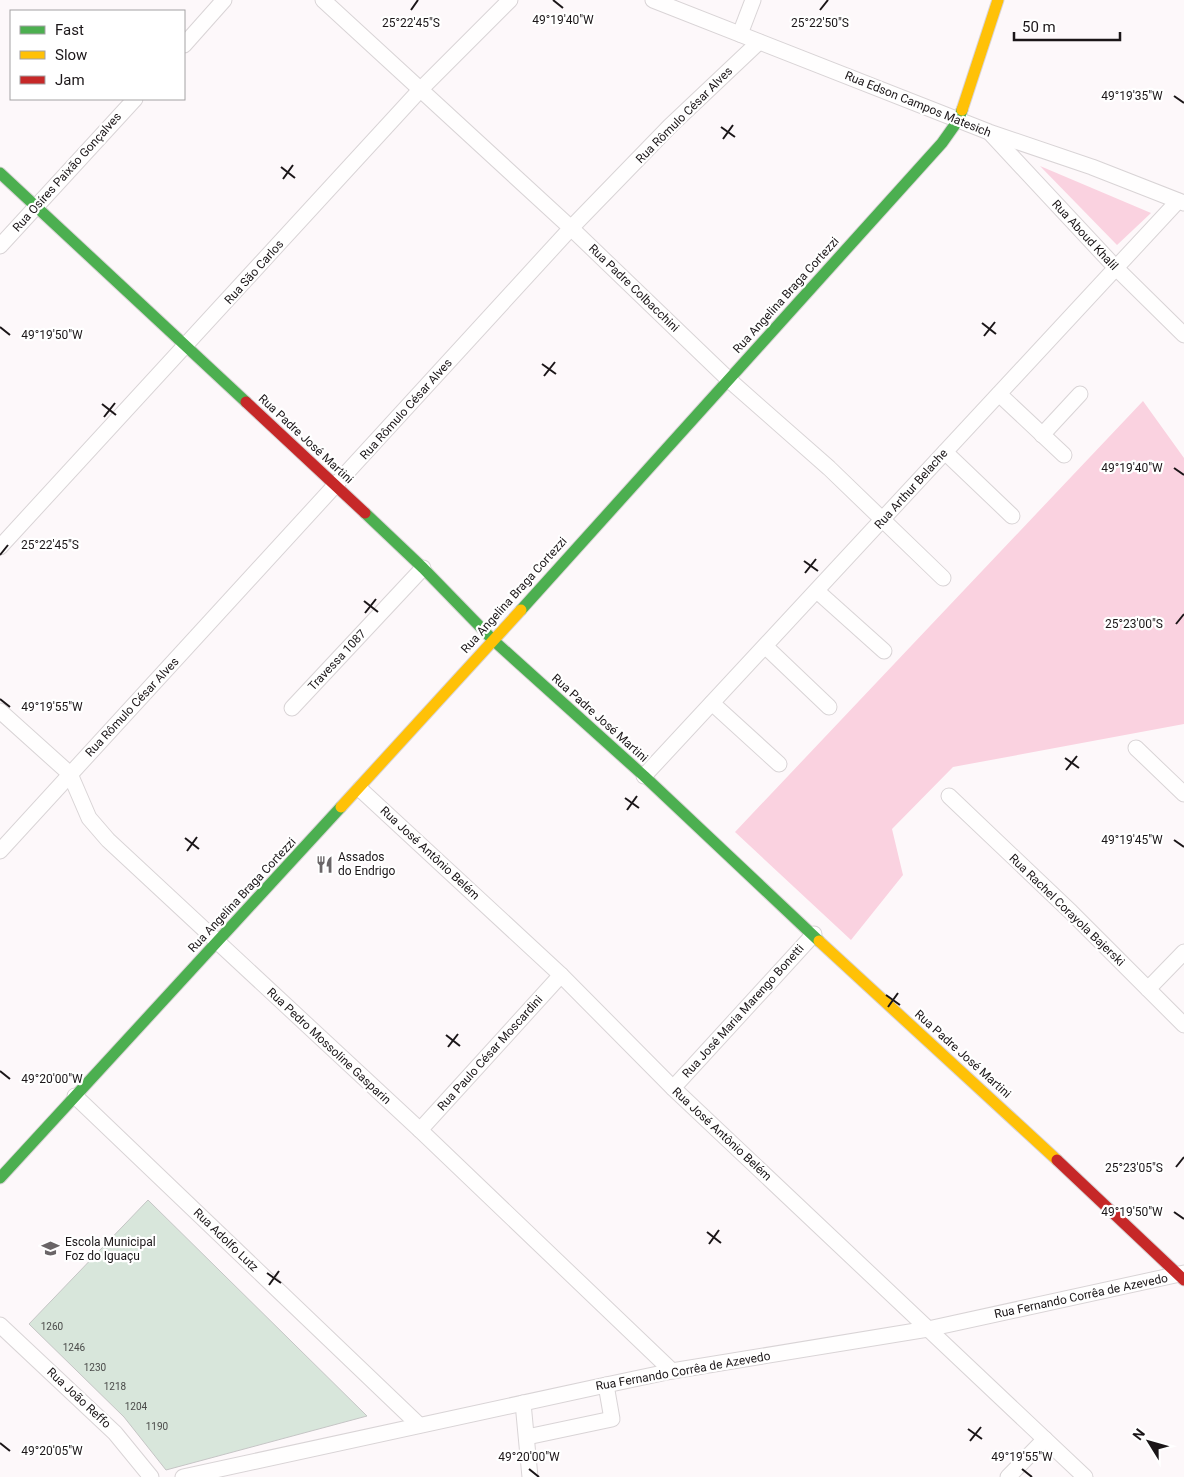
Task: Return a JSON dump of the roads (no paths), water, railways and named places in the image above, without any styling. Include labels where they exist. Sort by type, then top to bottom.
[{"type":"street","points":[[185,44],[224,0]]},
{"type":"street","name":"Rua Padre Colbacchini","points":[[323,0],[571,228],[728,378],[884,519],[943,578]]},
{"type":"street","name":"Rua São Carlos","points":[[0,547],[420,90],[510,0]]},
{"type":"street","name":"Rua Edson Campos Matesich","points":[[653,0],[989,132],[1092,167],[1181,202]]},
{"type":"street","points":[[740,34],[753,0]]},
{"type":"street","name":"Rua Angelina Braga Cortezzi","points":[[0,1178],[216,941],[360,789],[728,378],[942,143],[959,119],[998,0]]},
{"type":"street","name":"Rua Rômulo César Alves","points":[[0,851],[571,228],[670,126],[759,42]]},
{"type":"street","name":"Rua Osíres Paixão Gonçalves","points":[[0,246],[134,100]]},
{"type":"street","name":"Rua Aboud Khalil","points":[[989,132],[1116,268],[1184,335]]},
{"type":"street","name":"Rua Padre José Martini","points":[[0,173],[423,568],[493,640],[644,776],[1182,1276]]},
{"type":"street","name":"Rua Arthur Belache","points":[[644,776],[1116,268],[1181,202]]},
{"type":"street","points":[[999,394],[1064,456]]},
{"type":"street","points":[[1042,435],[1080,394]]},
{"type":"street","points":[[945,452],[1012,516]]},
{"type":"street","name":"Travessa 1087","points":[[292,708],[423,568]]},
{"type":"street","points":[[817,591],[884,651]]},
{"type":"street","points":[[766,646],[829,707]]},
{"type":"street","points":[[712,702],[778,764]]},
{"type":"street","name":"Rua Pedro Mossoline Gasparin","points":[[0,711],[70,774],[89,818],[108,840],[420,1130],[672,1371]]},
{"type":"street","points":[[1136,748],[1184,794]]},
{"type":"street","name":"Rua José Antônio Belém","points":[[360,789],[561,975],[673,1088],[1085,1477]]},
{"type":"street","name":"Rua Rachel Corayola Bajerski","points":[[949,796],[1184,1025]]},
{"type":"street","name":"Rua José Maria Marengo Bonetti","points":[[673,1088],[814,934]]},
{"type":"street","points":[[1148,989],[1184,952]]},
{"type":"street","name":"Rua Paulo César Moscardini","points":[[420,1130],[561,975]]},
{"type":"street","name":"Rua Adolfo Lutz","points":[[76,1096],[419,1425]]},
{"type":"street","name":"Rua Fernando Corrêa de Azevedo","points":[[183,1477],[606,1384],[672,1371],[928,1329],[1182,1276]]},
{"type":"street","name":"Rua João Reffo","points":[[0,1325],[127,1444],[151,1477]]},
{"type":"street","points":[[527,1437],[612,1419],[606,1384]]},
{"type":"street","points":[[523,1403],[530,1477]]},
{"type":"street","points":[[1008,1477],[1045,1439]]},
{"type":"place","name":"Assados do Endrigo","points":[[324,864]]},
{"type":"place","name":"Escola Municipal Foz do Iguaçu","points":[[51,1249]]}]
